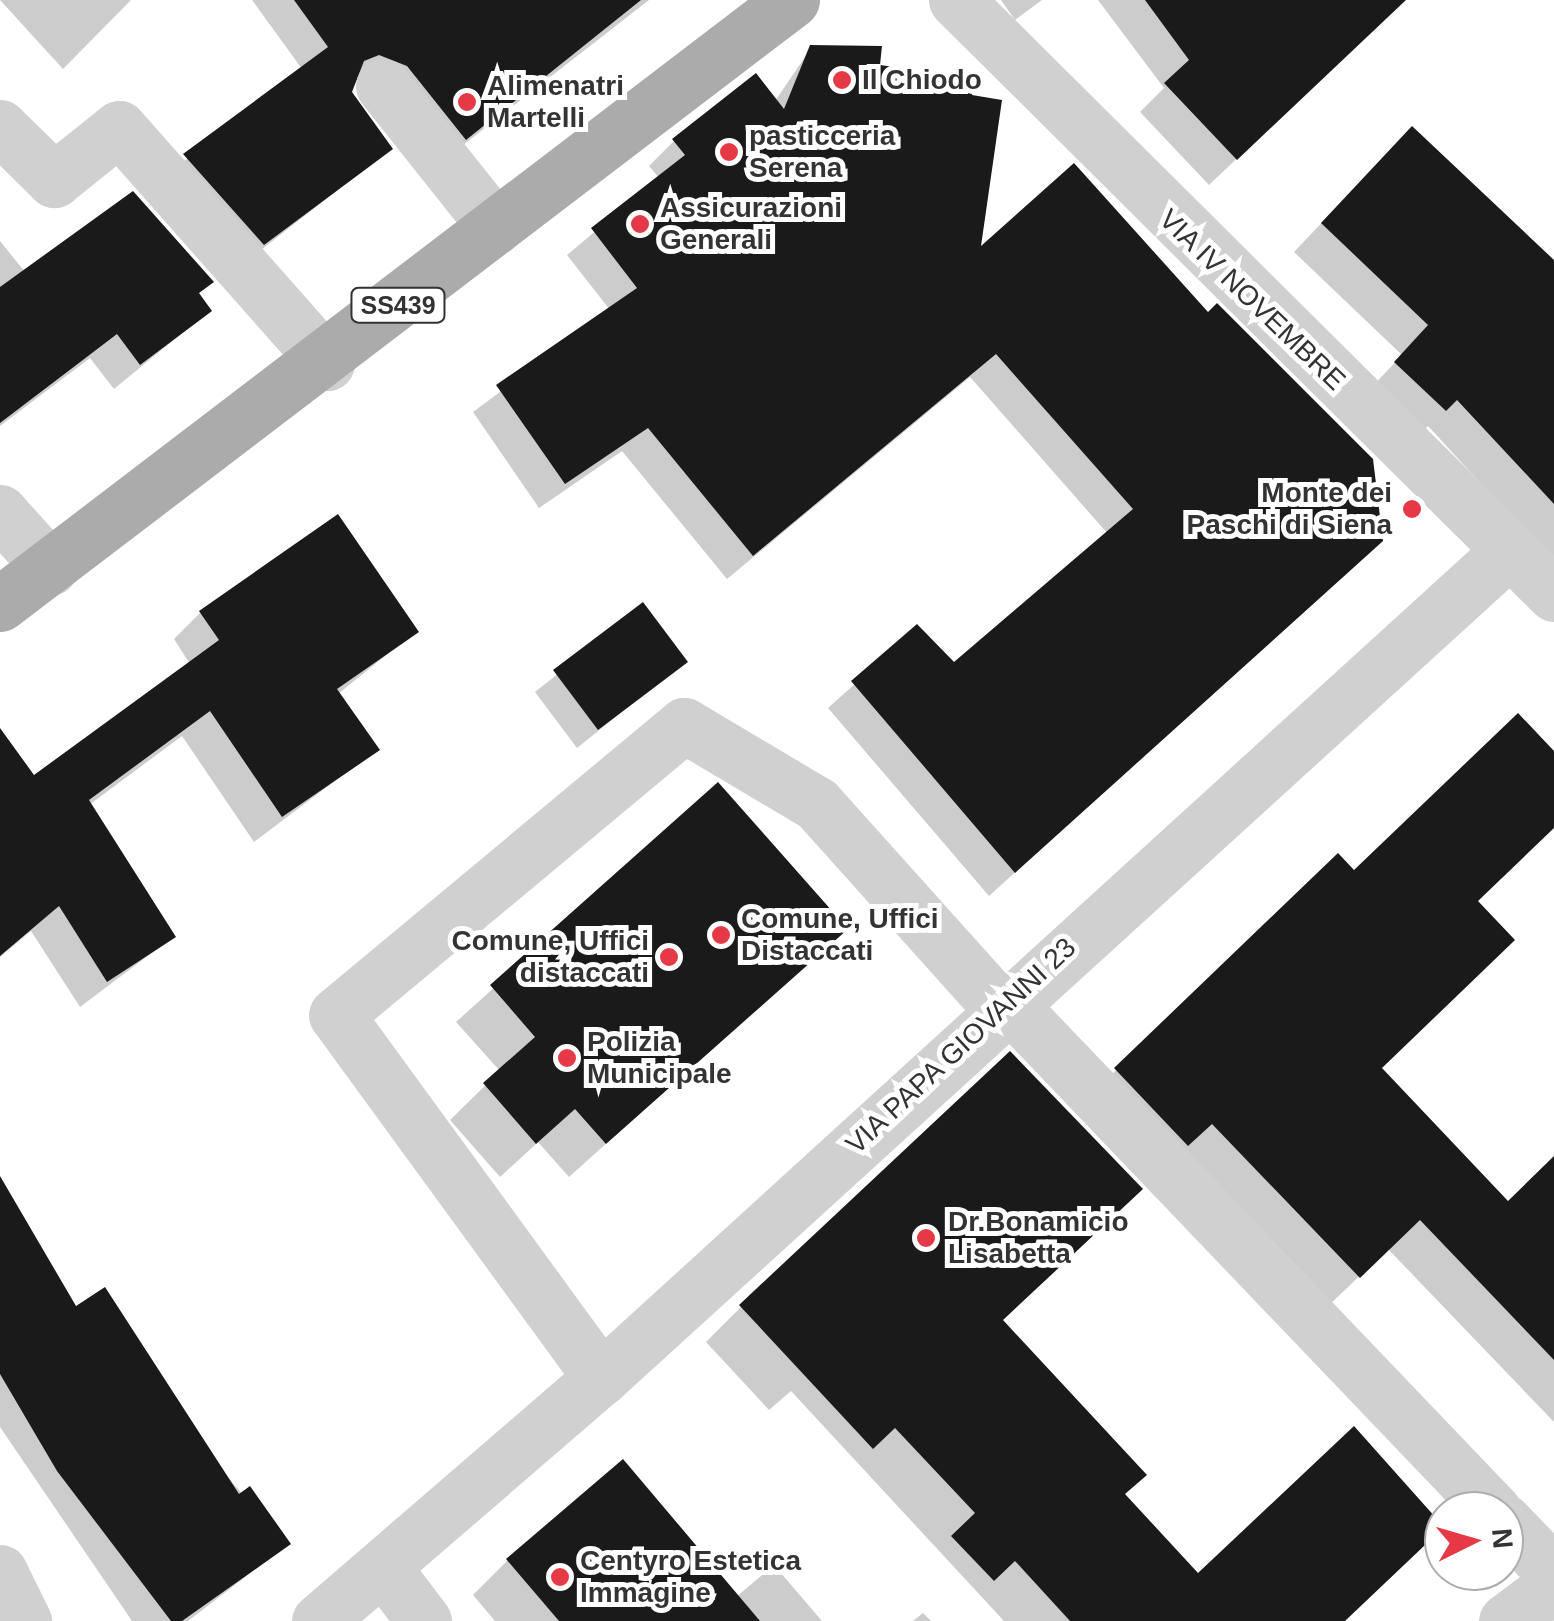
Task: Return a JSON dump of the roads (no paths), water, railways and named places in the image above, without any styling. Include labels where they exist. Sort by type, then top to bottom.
[{"type":"main road","name":"SS439","points":[[0,604],[327,363],[495,227],[792,0]]},
{"type":"street","name":"VIA IV NOVEMBRE","points":[[956,0],[1554,594]]},
{"type":"street","points":[[383,86],[495,227]]},
{"type":"street","points":[[0,127],[54,180],[120,128],[327,363]]},
{"type":"street","points":[[0,512],[50,568]]},
{"type":"street","name":"VIA PAPA GIOVANNI 23","points":[[318,1621],[401,1557],[1508,551]]},
{"type":"street","points":[[600,1378],[336,1014],[684,726],[818,804],[1006,1007],[1475,1491]]},
{"type":"street","points":[[1524,1542],[1554,1573]]},
{"type":"street","points":[[401,1557],[424,1621]]},
{"type":"street","points":[[0,1572],[24,1621]]},
{"type":"street","points":[[1506,1621],[1554,1584]]},
{"type":"place","name":"Il Chiodo","points":[[842,80]]},
{"type":"place","name":"Alimenatri Martelli","points":[[467,102]]},
{"type":"place","name":"pasticceria Serena","points":[[729,152]]},
{"type":"place","name":"Assicurazioni Generali","points":[[640,224]]},
{"type":"place","name":"Monte dei Paschi di Siena","points":[[1412,509]]},
{"type":"place","name":"Comune, Uffici Distaccati","points":[[721,935]]},
{"type":"place","name":"Comune, Uffici distaccati","points":[[669,957]]},
{"type":"place","name":"Polizia Municipale","points":[[567,1058]]},
{"type":"place","name":"Dr.Bonamicio Lisabetta","points":[[926,1238]]},
{"type":"place","name":"Centyro Estetica Immagine","points":[[560,1577]]}]
